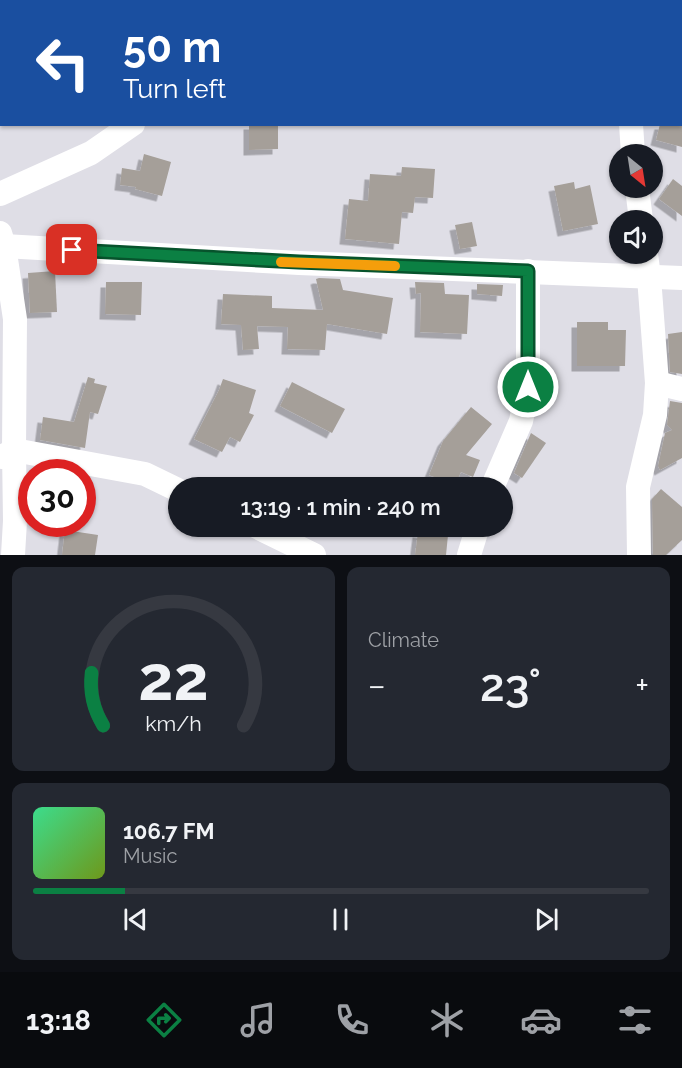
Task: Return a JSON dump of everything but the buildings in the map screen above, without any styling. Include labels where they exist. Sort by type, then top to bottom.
[{"type":"street","points":[[0,194],[92,153],[130,126]]},
{"type":"street","points":[[631,126],[632,144]]},
{"type":"street","points":[[14,555],[15,521],[7,454],[15,319],[2,239],[299,262],[528,271],[647,265],[682,278]]},
{"type":"street","points":[[639,555],[638,487],[655,415],[657,383],[647,265]]},
{"type":"street","points":[[497,477],[521,421],[528,387],[528,271]]},
{"type":"street","points":[[657,383],[682,389]]},
{"type":"street","points":[[7,454],[144,474],[168,485]]},
{"type":"street","points":[[277,537],[314,555]]},
{"type":"street","points":[[469,555],[475,537]]},
{"type":"slow traffic","points":[[281,262],[395,266]]},
{"type":"route","points":[[72,250],[528,271],[528,387]]}]
